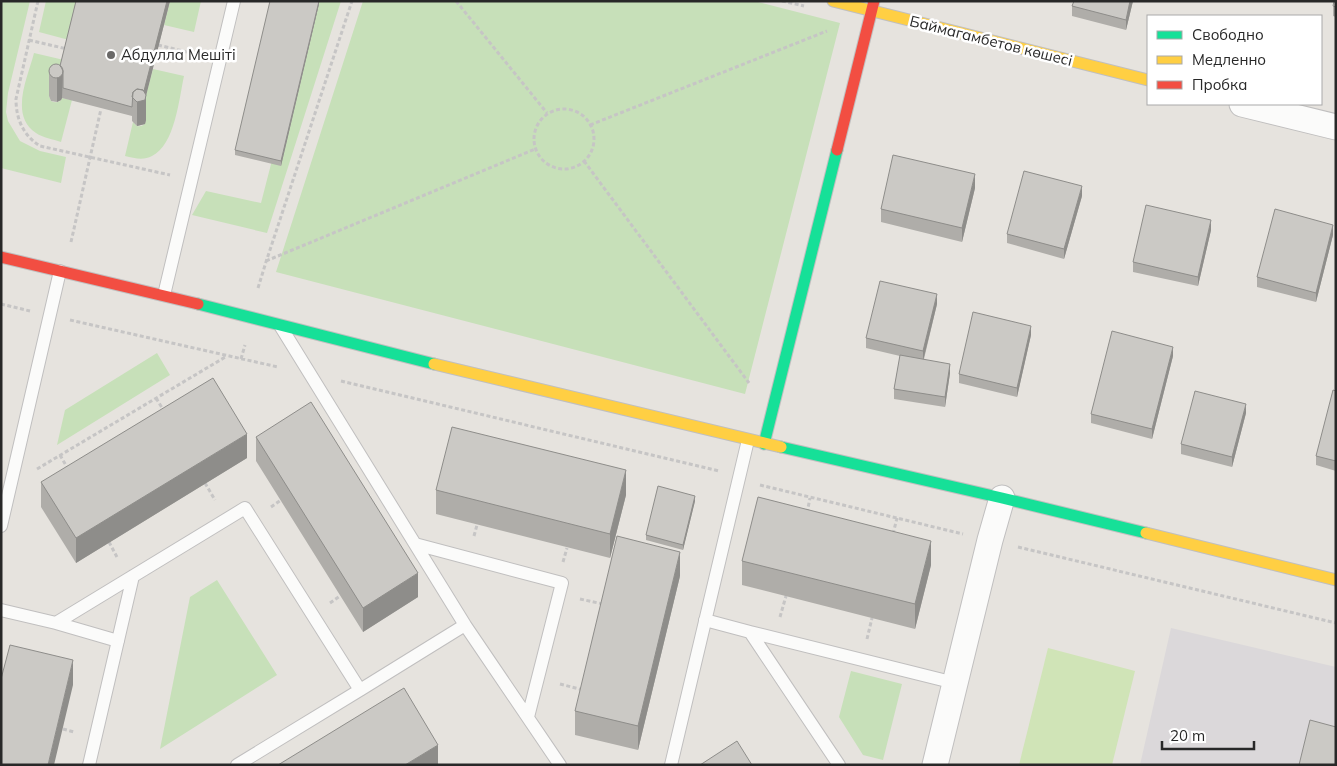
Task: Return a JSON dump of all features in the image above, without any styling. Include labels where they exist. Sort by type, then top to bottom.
[{"type":"street","name":"Баймагамбетов көшесі","points":[[833,1],[873,6],[1147,80]]},
{"type":"street","points":[[764,444],[873,6]]},
{"type":"street","points":[[1246,105],[1336,127]]},
{"type":"street","points":[[1,257],[251,316],[340,341],[764,444],[1002,498],[1336,580]]},
{"type":"street","points":[[935,765],[1002,498]]},
{"type":"lane","points":[[164,295],[234,1]]},
{"type":"lane","points":[[1,526],[60,271]]},
{"type":"lane","points":[[279,324],[465,625],[560,765]]},
{"type":"lane","points":[[671,765],[748,440]]},
{"type":"lane","points":[[56,623],[245,508],[360,690]]},
{"type":"lane","points":[[415,544],[562,583],[528,717]]},
{"type":"lane","points":[[89,765],[133,576]]},
{"type":"lane","points":[[1,610],[56,623],[118,641]]},
{"type":"lane","points":[[705,620],[955,684]]},
{"type":"lane","points":[[237,765],[465,625]]},
{"type":"lane","points":[[750,632],[839,765]]},
{"type":"path","points":[[38,1],[16,99],[19,122],[25,133],[40,146],[192,180]]},
{"type":"path","points":[[251,316],[266,262],[352,1]]},
{"type":"path","points":[[456,1],[548,113]]},
{"type":"path","points":[[590,125],[829,30]]},
{"type":"path","points":[[29,40],[67,49]]},
{"type":"path","points":[[158,45],[220,60]]},
{"type":"path","points":[[71,242],[101,109]]},
{"type":"path","points":[[556,109],[576,111],[590,125],[593,144],[590,153],[584,161],[576,166],[556,168],[540,157],[535,149],[535,129],[540,120],[556,109]]},
{"type":"path","points":[[266,262],[535,149]]},
{"type":"path","points":[[584,161],[752,387]]},
{"type":"path","points":[[1,304],[712,468],[758,485],[810,498],[1336,623]]},
{"type":"path","points":[[11,484],[228,356]]},
{"type":"path","points":[[156,398],[165,412]]},
{"type":"path","points":[[60,455],[69,470]]},
{"type":"path","points":[[806,515],[810,498]]},
{"type":"path","points":[[892,536],[897,518]]},
{"type":"path","points":[[538,679],[586,690]]},
{"type":"shaded area","points":[[1171,628],[1336,667],[1336,765],[1140,765]]},
{"type":"green space","points":[[2,1],[30,1],[8,93],[6,112],[8,121],[20,141],[40,151],[66,157],[61,183],[1,168]]},
{"type":"green space","points":[[46,1],[78,1],[69,40],[39,32]]},
{"type":"green space","points":[[170,1],[201,1],[194,32],[164,25]]},
{"type":"green space","points":[[313,1],[341,1],[267,233],[192,215],[206,191],[261,203]]},
{"type":"green space","points":[[363,1],[754,1],[840,23],[745,394],[276,272]]},
{"type":"green space","points":[[34,53],[64,60],[49,96],[51,101],[54,102],[59,102],[62,98],[72,100],[61,142],[36,133],[23,116],[23,95]]},
{"type":"green space","points":[[153,69],[184,76],[175,120],[166,142],[152,156],[142,159],[125,156],[133,122],[139,126],[146,122],[141,113]]},
{"type":"green space","points":[[157,353],[170,375],[57,445],[65,410]]},
{"type":"green space","points":[[217,580],[277,675],[160,749],[190,597]]},
{"type":"green space","points":[[1048,648],[1135,671],[1112,765],[1019,765]]},
{"type":"green space","points":[[851,671],[902,684],[883,760],[863,755],[839,717]]},
{"type":"building","name":"Абдулла Мешіті","points":[[76,1],[167,1],[144,91],[137,89],[133,92],[132,107],[63,88],[63,71],[60,66]]},
{"type":"building","points":[[270,1],[319,1],[281,161],[235,150]]},
{"type":"building","points":[[1074,1],[1130,1],[1126,20],[1072,6]]},
{"type":"building","points":[[56,64],[61,66],[63,71],[61,76],[56,78],[51,76],[49,71],[51,66]]},
{"type":"building","points":[[137,89],[143,90],[146,95],[145,100],[137,102],[132,97],[133,92]]},
{"type":"building","points":[[893,155],[975,174],[962,228],[881,209]]},
{"type":"building","points":[[1024,171],[1082,186],[1064,249],[1007,234]]},
{"type":"building","points":[[1146,205],[1211,220],[1198,277],[1133,262]]},
{"type":"building","points":[[1275,209],[1333,225],[1316,293],[1257,277]]},
{"type":"building","points":[[880,281],[937,294],[923,351],[866,338]]},
{"type":"building","points":[[973,312],[1031,326],[1017,388],[959,374]]},
{"type":"building","points":[[1112,331],[1173,347],[1152,429],[1091,414]]},
{"type":"building","points":[[900,355],[950,364],[945,397],[894,389]]},
{"type":"building","points":[[213,378],[247,434],[76,538],[41,482]]},
{"type":"building","points":[[1333,390],[1336,391],[1336,461],[1316,456]]},
{"type":"building","points":[[1195,391],[1246,404],[1232,457],[1181,444]]},
{"type":"building","points":[[311,402],[418,573],[363,608],[256,437]]},
{"type":"building","points":[[452,427],[626,470],[610,534],[436,490]]},
{"type":"building","points":[[658,486],[695,496],[683,545],[646,535]]},
{"type":"building","points":[[758,497],[931,541],[915,604],[742,561]]},
{"type":"building","points":[[617,536],[680,552],[638,726],[575,711]]},
{"type":"building","points":[[10,645],[73,660],[48,765],[1,765],[1,679]]},
{"type":"building","points":[[404,688],[438,745],[405,765],[278,765]]},
{"type":"building","points":[[1310,720],[1336,727],[1336,765],[1299,765]]},
{"type":"building","points":[[737,741],[752,765],[700,765]]},
{"type":"traffic: fast","points":[[764,444],[837,150]]},
{"type":"traffic: fast","points":[[198,304],[434,364]]},
{"type":"traffic: fast","points":[[781,447],[1146,533]]},
{"type":"traffic: slow","points":[[833,1],[1147,80]]},
{"type":"traffic: slow","points":[[434,364],[781,447]]},
{"type":"traffic: slow","points":[[1146,533],[1336,580]]},
{"type":"traffic: jam","points":[[837,150],[874,1]]},
{"type":"traffic: jam","points":[[1,257],[198,304]]},
{"type":"place","name":"Абдулла Мешіті","points":[[111,55]]}]
